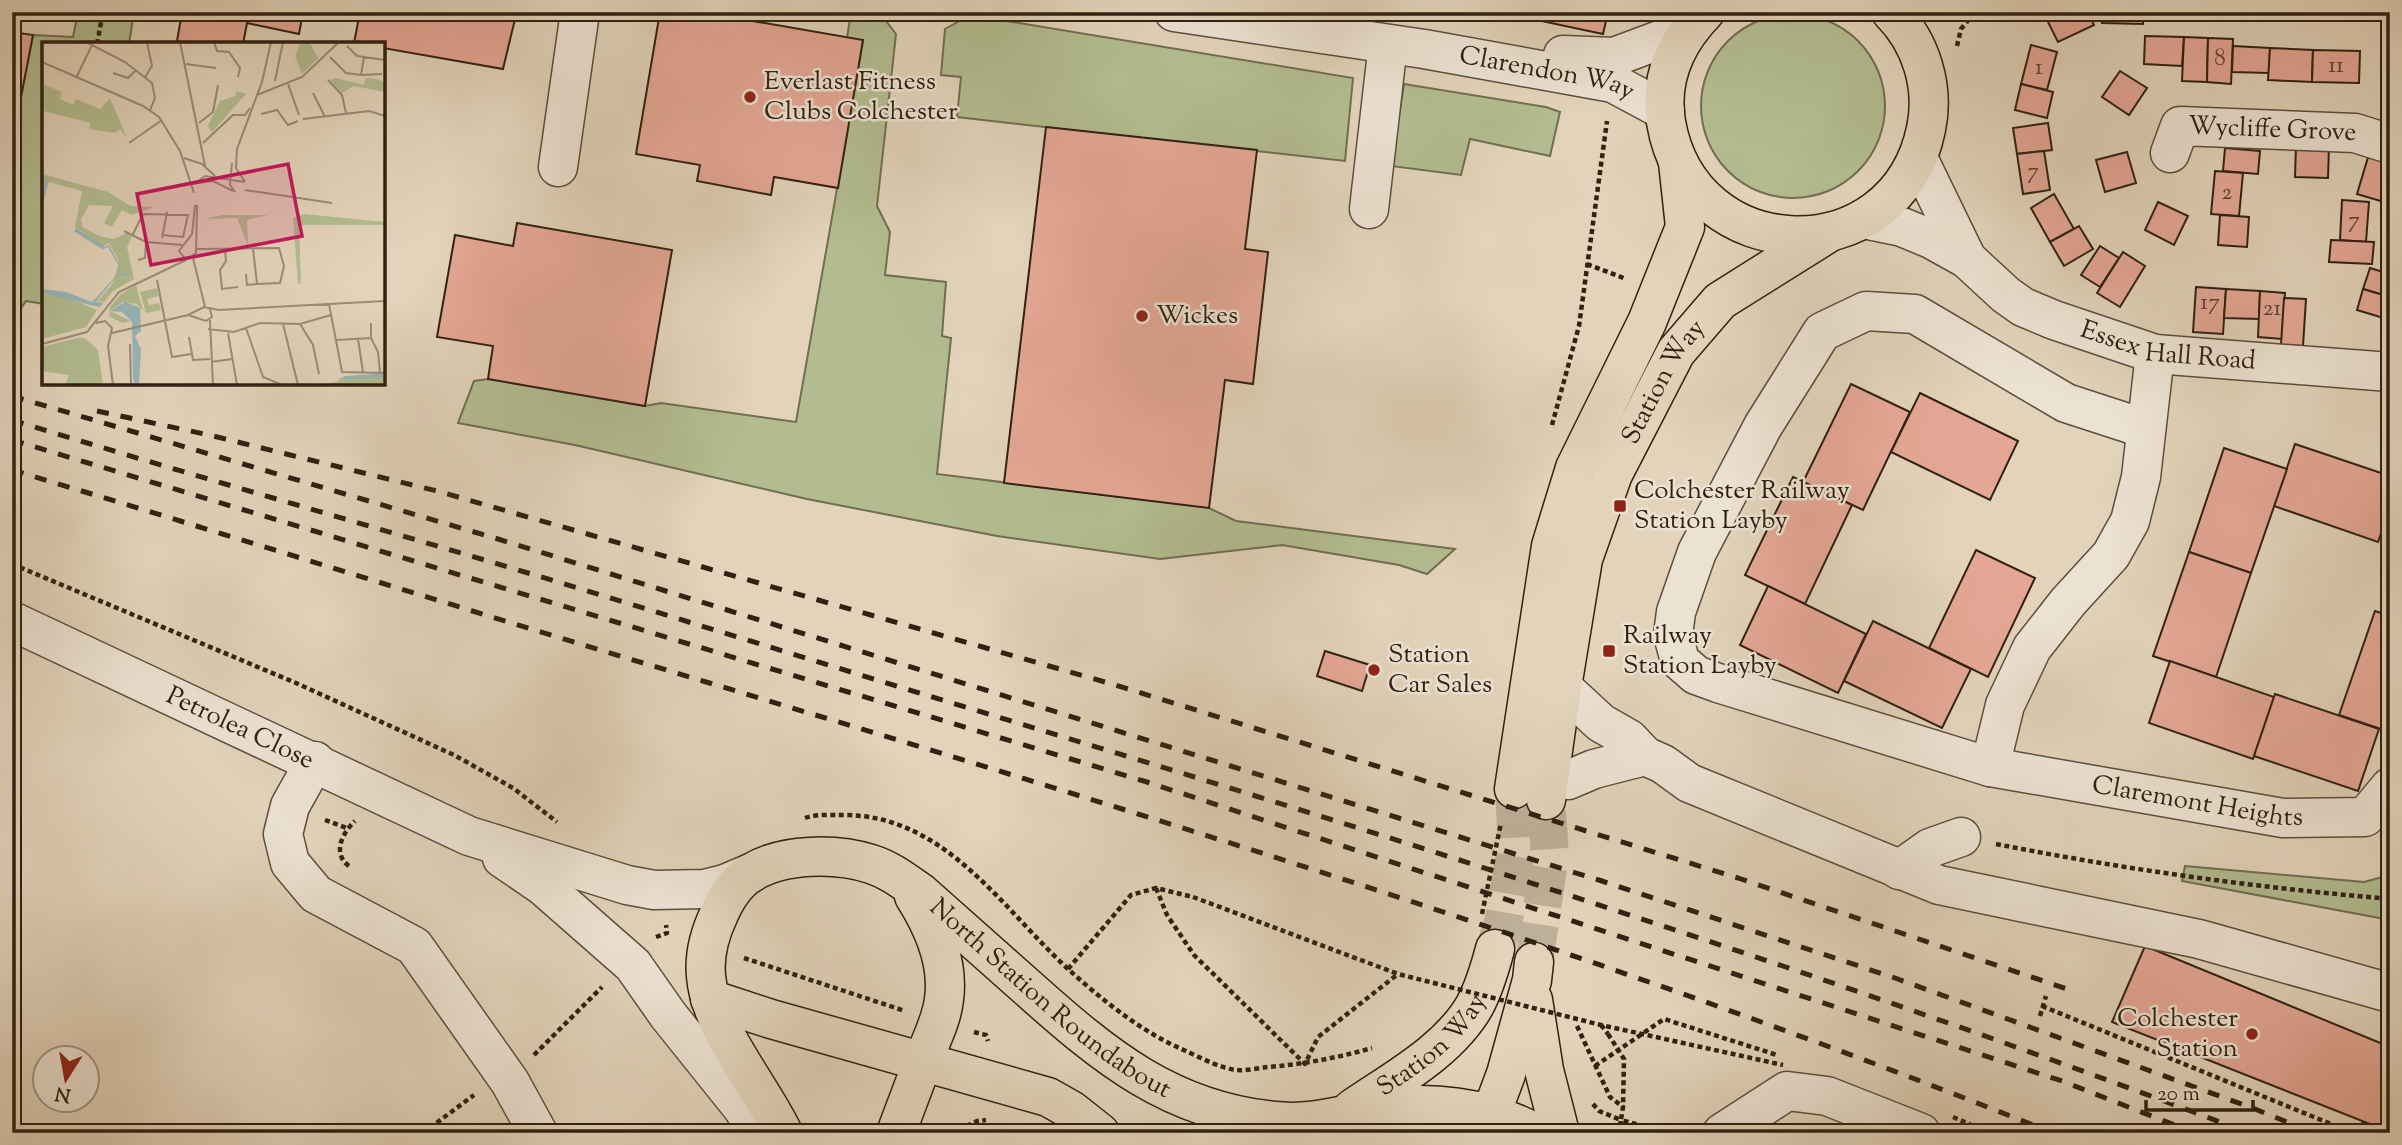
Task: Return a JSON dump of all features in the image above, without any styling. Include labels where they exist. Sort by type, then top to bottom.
[{"type":"main road","points":[[1697,20],[1667,72],[1665,111],[1670,140],[1678,162],[1695,188],[1735,221],[1757,230],[1794,236],[1847,225]]},
{"type":"main road","name":"Station Way","points":[[1536,790],[1562,687],[1583,559],[1613,474],[1676,352],[1720,301],[1894,194],[1907,177],[1918,158],[1930,103],[1928,81],[1910,20]]},
{"type":"main road","name":"Station Way","points":[[1536,790],[1551,546],[1574,468],[1647,322],[1685,227],[1678,162]]},
{"type":"main road","points":[[783,1133],[723,1029],[710,999],[706,957],[715,922],[734,888],[751,873],[797,859],[824,856],[872,864],[894,874],[914,896],[928,918],[944,970],[944,999],[897,1133]]},
{"type":"main road","name":"North Station Roundabout","points":[[894,874],[921,893],[1082,1036],[1131,1072],[1195,1104],[1227,1114],[1326,1125],[1375,1109],[1412,1105],[1466,1109],[1488,1124],[1541,1132]]},
{"type":"main road","name":"Station Way","points":[[1326,1125],[1416,1065],[1456,1031],[1475,1004],[1495,949]]},
{"type":"main road","name":"Station Way","points":[[1488,1124],[1506,1074],[1533,971],[1536,1025],[1544,1069],[1541,1132]]},
{"type":"main road","points":[[710,999],[771,1019],[1048,1097],[1071,1110],[1100,1133]]},
{"type":"main road","points":[[897,1133],[910,1116],[950,1088],[995,1082]]},
{"type":"street","points":[[558,167],[580,12]]},
{"type":"street","name":"Clarendon Way","points":[[1174,12],[1216,15],[1613,83],[1665,111]]},
{"type":"street","name":"Clarendon Way","points":[[1406,47],[1614,57],[1697,20]]},
{"type":"street","points":[[1368,209],[1406,47]]},
{"type":"street","name":"Wycliffe Grove","points":[[2170,153],[2180,127],[2355,133],[2390,145]]},
{"type":"street","name":"Essex Hall Road","points":[[1918,158],[1967,259]]},
{"type":"street","name":"Essex Hall Road","points":[[1847,225],[1902,227],[1931,239],[1967,259],[2023,307],[2155,354],[2390,372]]},
{"type":"street","name":"Claremont Heights","points":[[2146,429],[2066,402],[1915,314],[1866,311],[1822,332],[1763,426],[1697,552],[1676,612],[1673,635],[1680,661],[1696,675],[1990,768],[2283,818],[2365,817],[2390,786]]},
{"type":"street","points":[[1990,768],[2005,705],[2032,648],[2110,555],[2130,521],[2141,477],[2155,354]]},
{"type":"street","name":"Petrolea Close","points":[[12,621],[315,761],[469,836],[543,886],[622,972],[668,1016],[741,1106],[759,1133]]},
{"type":"street","points":[[1562,687],[1601,723],[1629,739],[1645,756],[1663,764],[1689,783],[1899,870],[1958,890],[2199,939],[2390,993]]},
{"type":"street","points":[[1536,790],[1594,769],[1645,756]]},
{"type":"street","points":[[315,761],[290,806],[283,834],[290,863],[316,894],[414,946],[510,1082],[537,1133]]},
{"type":"street","name":"Petrolea Close","points":[[469,836],[626,885],[654,890],[705,889],[751,873]]},
{"type":"street","points":[[1899,870],[1930,848],[1961,837]]},
{"type":"street","name":"Petrolea Close","points":[[622,972],[710,999]]},
{"type":"street","points":[[1722,1133],[1787,1091],[1827,1096],[1921,1133]]},
{"type":"path","points":[[97,42],[103,12]]},
{"type":"path","points":[[1549,432],[1579,326],[1613,83]]},
{"type":"path","points":[[1587,264],[1617,275]]},
{"type":"path","points":[[12,564],[296,683],[454,755],[513,788],[563,827]]},
{"type":"path","points":[[800,819],[811,816],[857,815],[889,822],[927,836],[967,866],[1068,968],[1102,997],[1156,1036],[1198,1056],[1235,1070],[1335,1059],[1382,1045]]},
{"type":"path","points":[[351,868],[342,862],[339,849],[344,832],[354,821],[365,822]]},
{"type":"path","points":[[1961,837],[2106,865],[2235,883],[2380,898],[2390,896]]},
{"type":"path","points":[[1068,968],[1131,895],[1156,888],[1193,897],[1398,974],[1601,1025],[1783,1065]]},
{"type":"path","points":[[1156,888],[1167,915],[1194,955],[1305,1064]]},
{"type":"path","points":[[531,1058],[622,972]]},
{"type":"path","points":[[1305,1064],[1318,1037],[1398,974]]},
{"type":"path","points":[[1437,995],[1443,984]]},
{"type":"path","points":[[2040,1016],[2046,996]]},
{"type":"path","points":[[2042,1006],[2353,1133]]},
{"type":"path","points":[[1570,1009],[1610,1097],[1623,1107]]},
{"type":"path","points":[[1601,1025],[1624,1059],[1623,1107],[1620,1120]]},
{"type":"path","points":[[423,1133],[477,1093]]},
{"type":"path","points":[[2359,1133],[2364,1122]]},
{"type":"green space","points":[[78,12],[134,12],[129,42],[42,42],[42,304],[26,301],[12,321],[12,137],[33,35],[73,37]]},
{"type":"green space","points":[[851,12],[879,12],[896,34],[877,206],[890,232],[885,275],[946,282],[942,336],[951,338],[937,474],[1209,508],[1236,521],[1455,549],[1427,574],[1399,565],[1282,545],[1160,559],[997,536],[807,499],[575,445],[458,423],[474,381],[488,379],[645,406],[661,403],[796,422],[863,41],[847,38]]},
{"type":"green space","points":[[1793,14],[1811,15],[1828,21],[1844,29],[1858,41],[1870,55],[1878,71],[1884,88],[1884,124],[1878,141],[1870,157],[1858,171],[1844,183],[1828,191],[1811,197],[1793,198],[1775,197],[1758,191],[1742,183],[1728,171],[1716,157],[1708,141],[1702,124],[1701,106],[1702,88],[1708,71],[1716,55],[1728,41],[1742,29],[1758,21],[1775,15]]},
{"type":"green space","points":[[970,15],[1353,78],[1345,161],[957,117],[961,77],[941,75],[945,29]]},
{"type":"green space","points":[[1404,84],[1546,107],[1560,112],[1550,156],[1470,139],[1461,175],[1391,166]]},
{"type":"green space","points":[[2185,866],[2364,882],[2390,875],[2390,920],[2182,881]]},
{"type":"building","points":[[182,12],[303,12],[299,34],[247,23],[243,42],[177,41]]},
{"type":"building","points":[[360,12],[481,12],[515,19],[503,69],[385,48],[385,42],[354,42]]},
{"type":"building","name":"Everlast Fitness Clubs Colchester","points":[[660,12],[701,12],[863,40],[838,188],[774,177],[771,195],[697,181],[700,165],[636,154]]},
{"type":"building","points":[[1524,12],[1608,12],[1603,34],[1523,17]]},
{"type":"building","points":[[2065,12],[2088,12],[2094,25],[2058,42],[2047,20]]},
{"type":"building","points":[[2103,12],[2143,12],[2143,24],[2102,23]]},
{"type":"building","points":[[12,32],[33,35],[12,144]]},
{"type":"building","points":[[2145,36],[2184,37],[2182,66],[2144,64]]},
{"type":"building","points":[[2184,37],[2208,38],[2207,82],[2182,81]]},
{"type":"building","points":[[2208,38],[2233,39],[2231,84],[2207,82]]},
{"type":"building","points":[[2031,45],[2057,52],[2047,90],[2021,84]]},
{"type":"building","points":[[2233,46],[2270,48],[2269,73],[2232,72]]},
{"type":"building","points":[[2270,48],[2313,50],[2312,82],[2268,80]]},
{"type":"building","points":[[2313,50],[2360,51],[2359,83],[2312,82]]},
{"type":"building","points":[[2120,71],[2147,88],[2129,115],[2102,97]]},
{"type":"building","points":[[2021,84],[2053,92],[2047,118],[2015,110]]},
{"type":"building","points":[[2048,123],[2052,150],[2017,154],[2013,128]]},
{"type":"building","name":"Wickes","points":[[1046,127],[1257,150],[1245,249],[1268,252],[1253,384],[1225,380],[1209,508],[1004,483]]},
{"type":"building","points":[[2296,145],[2329,146],[2328,178],[2295,177]]},
{"type":"building","points":[[2225,148],[2260,151],[2258,174],[2223,171]]},
{"type":"building","points":[[2044,151],[2050,190],[2023,194],[2017,154]]},
{"type":"building","points":[[2127,152],[2136,183],[2105,192],[2096,160]]},
{"type":"building","points":[[2369,154],[2390,160],[2390,185],[2384,202],[2357,194]]},
{"type":"building","points":[[2215,171],[2243,173],[2239,216],[2211,214]]},
{"type":"building","points":[[2054,194],[2074,229],[2050,242],[2031,208]]},
{"type":"building","points":[[2342,200],[2369,202],[2366,242],[2340,240]]},
{"type":"building","points":[[2158,202],[2188,216],[2174,245],[2145,230]]},
{"type":"building","points":[[2220,215],[2249,217],[2247,247],[2218,245]]},
{"type":"building","points":[[517,223],[672,250],[645,406],[488,379],[493,346],[437,337],[455,235],[513,246]]},
{"type":"building","points":[[2079,226],[2093,249],[2064,266],[2050,242]]},
{"type":"building","points":[[2331,240],[2374,242],[2372,264],[2329,262]]},
{"type":"building","points":[[2100,246],[2119,258],[2100,287],[2081,275]]},
{"type":"building","points":[[2123,252],[2145,266],[2120,307],[2097,293]]},
{"type":"building","points":[[2370,268],[2390,274],[2390,297],[2363,289]]},
{"type":"building","points":[[2196,287],[2226,289],[2223,334],[2193,332]]},
{"type":"building","points":[[2226,289],[2260,291],[2259,319],[2224,318]]},
{"type":"building","points":[[2363,289],[2390,297],[2390,320],[2357,310]]},
{"type":"building","points":[[2260,291],[2285,293],[2282,339],[2258,337]]},
{"type":"building","points":[[2284,298],[2306,299],[2303,346],[2281,345]]},
{"type":"building","points":[[1851,384],[1910,412],[1863,510],[1803,482]]},
{"type":"building","points":[[1920,393],[2018,441],[1990,500],[1891,452]]},
{"type":"building","points":[[2295,444],[2390,476],[2390,508],[2378,542],[2274,506]]},
{"type":"building","points":[[2224,448],[2287,469],[2251,573],[2189,552]]},
{"type":"building","points":[[1793,477],[1852,505],[1805,604],[1745,575]]},
{"type":"building","points":[[1976,550],[2035,578],[1988,677],[1929,648]]},
{"type":"building","points":[[2189,552],[2251,573],[2216,677],[2153,656]]},
{"type":"building","points":[[1768,586],[1866,634],[1838,693],[1740,645]]},
{"type":"building","points":[[2375,611],[2390,616],[2390,732],[2339,715]]},
{"type":"building","points":[[1873,621],[1971,669],[1942,728],[1844,681]]},
{"type":"building","points":[[1325,651],[1370,665],[1362,691],[1317,676]]},
{"type":"building","points":[[2170,661],[2274,697],[2253,759],[2149,723]]},
{"type":"building","points":[[2275,694],[2379,729],[2358,791],[2254,756]]},
{"type":"building","name":"Colchester Station","points":[[2145,946],[2390,1047],[2390,1132],[2112,1022]]},
{"type":"tunnel","points":[[1495,949],[1504,919],[1517,845],[1514,789]]},
{"type":"tunnel","points":[[1534,962],[1550,855],[1546,800]]},
{"type":"railway","points":[[12,396],[498,539],[1602,881],[1895,978],[2314,1133]]},
{"type":"railway","points":[[97,411],[209,435],[437,491],[1112,684],[1738,878],[2070,990]]},
{"type":"railway","points":[[12,420],[564,584],[1468,863],[1782,966],[2094,1075],[2249,1133]]},
{"type":"railway","points":[[12,440],[1147,782],[2062,1081],[2195,1133]]},
{"type":"railway","points":[[12,470],[1036,782],[1378,890],[1717,1006],[2053,1133]]},
{"type":"place","name":"Everlast Fitness Clubs Colchester","points":[[750,97]]},
{"type":"place","name":"Wickes","points":[[1142,316]]},
{"type":"place","name":"Colchester Railway Station Layby","points":[[1620,506]]},
{"type":"place","name":"Railway Station Layby","points":[[1609,651]]},
{"type":"place","name":"Station Car Sales","points":[[1374,670]]},
{"type":"place","name":"Colchester Station","points":[[2252,1034]]}]
